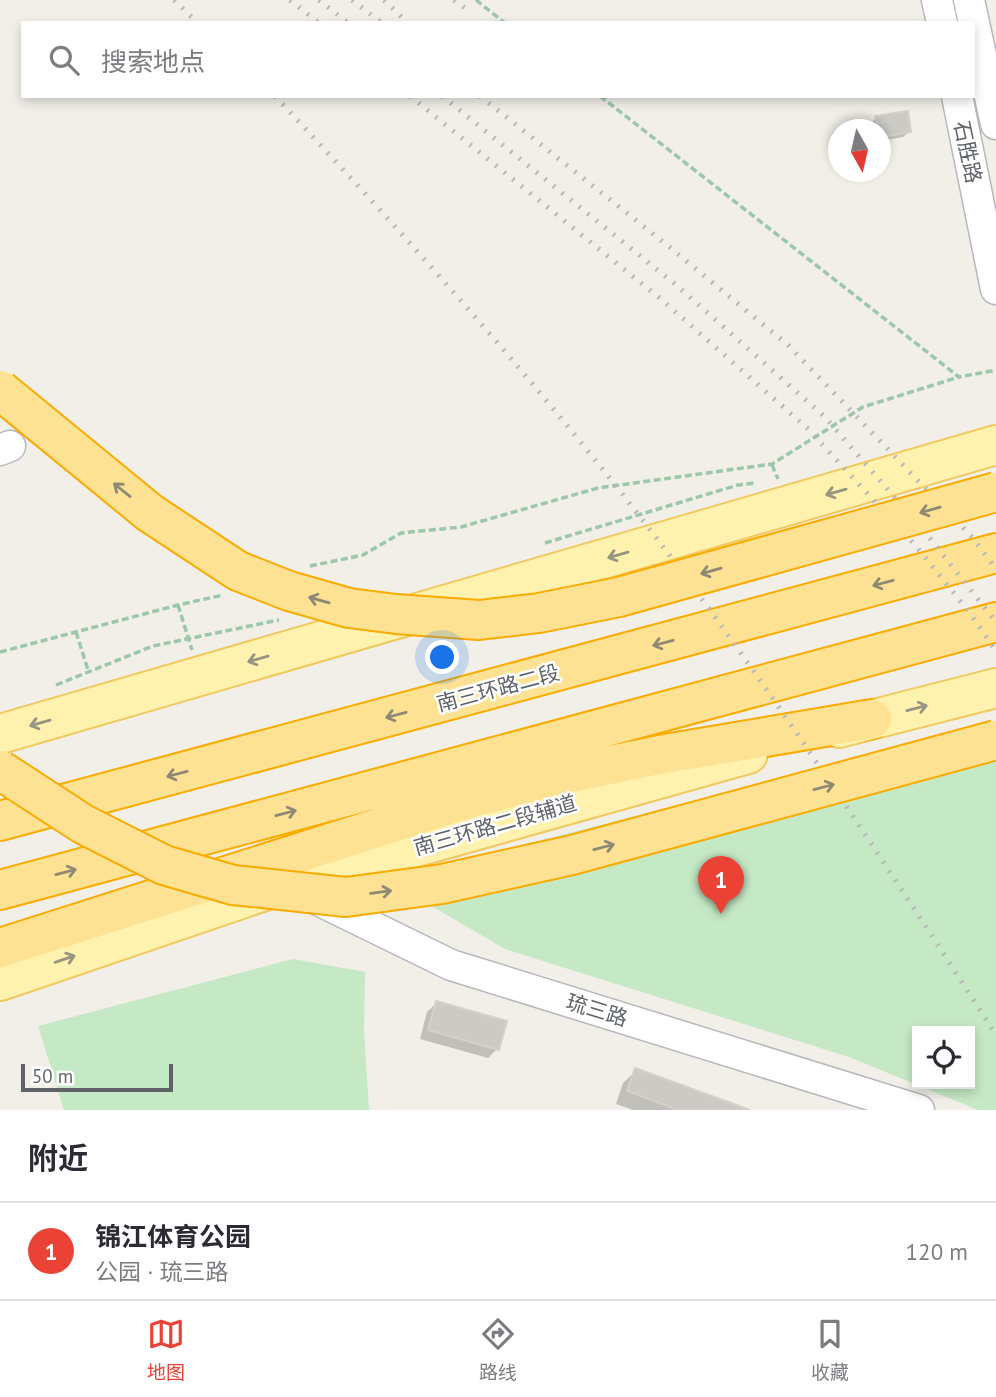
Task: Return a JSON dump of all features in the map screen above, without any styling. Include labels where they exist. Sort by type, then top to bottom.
[{"type":"highway","points":[[0,390],[150,513],[239,571],[289,591],[349,608],[396,614],[479,620],[539,614],[619,597],[996,492]]},
{"type":"highway","name":"南三环路二段","points":[[0,821],[996,553]]},
{"type":"highway","points":[[0,890],[996,622]]},
{"type":"highway","points":[[0,948],[468,799],[556,776],[659,755],[872,719]]},
{"type":"highway","points":[[0,770],[83,824],[164,864],[233,886],[345,897],[442,884],[572,855],[996,740]]},
{"type":"main road","points":[[0,734],[996,445]]},
{"type":"main road","name":"南三环路二段辅道","points":[[0,981],[285,884],[872,719],[996,688]]},
{"type":"street","points":[[937,0],[942,21]]},
{"type":"street","points":[[970,0],[974,21]]},
{"type":"street","points":[[975,24],[996,124]]},
{"type":"street","name":"石胜路","points":[[957,98],[996,289]]},
{"type":"street","name":"琉三路","points":[[285,884],[451,965],[913,1109]]},
{"type":"path","points":[[476,0],[502,21]]},
{"type":"path","points":[[603,98],[959,377]]},
{"type":"path","points":[[304,568],[363,555],[401,533],[461,527],[598,488],[772,464],[863,407],[959,377],[996,370]]},
{"type":"path","points":[[772,464],[778,479],[790,477]]},
{"type":"path","points":[[537,545],[738,485],[765,481]]},
{"type":"path","points":[[0,652],[178,605],[232,594]]},
{"type":"path","points":[[178,605],[188,639]]},
{"type":"path","points":[[54,686],[153,646],[286,618]]},
{"type":"path","points":[[76,632],[88,672]]},
{"type":"green space","points":[[996,723],[996,1110],[978,1110],[927,1089],[975,1089],[975,1026],[912,1026],[912,1083],[849,1057],[505,949],[387,880]]},
{"type":"green space","points":[[293,959],[365,972],[364,1031],[369,1110],[64,1110],[38,1026]]},
{"type":"building","points":[[908,111],[911,132],[891,135],[891,119],[876,119],[875,116]]},
{"type":"building","points":[[436,1001],[507,1021],[499,1050],[428,1030]]},
{"type":"building","points":[[635,1068],[750,1110],[678,1110],[627,1091]]},
{"type":"railway","points":[[174,0],[196,21]]},
{"type":"railway","points":[[290,0],[316,21]]},
{"type":"railway","points":[[319,0],[345,21]]},
{"type":"railway","points":[[352,0],[379,21]]},
{"type":"railway","points":[[384,0],[406,21]]},
{"type":"railway","points":[[454,0],[466,9]]},
{"type":"railway","points":[[277,98],[477,319],[621,492],[795,730],[996,1035]]},
{"type":"railway","points":[[412,98],[662,300],[807,428],[915,545],[969,612],[996,651]]},
{"type":"railway","points":[[444,98],[675,284],[824,416],[928,536],[996,622]]},
{"type":"railway","points":[[483,98],[788,345],[972,537],[996,569]]},
{"type":"place","name":"锦江体育公园","points":[[721,914]]}]
